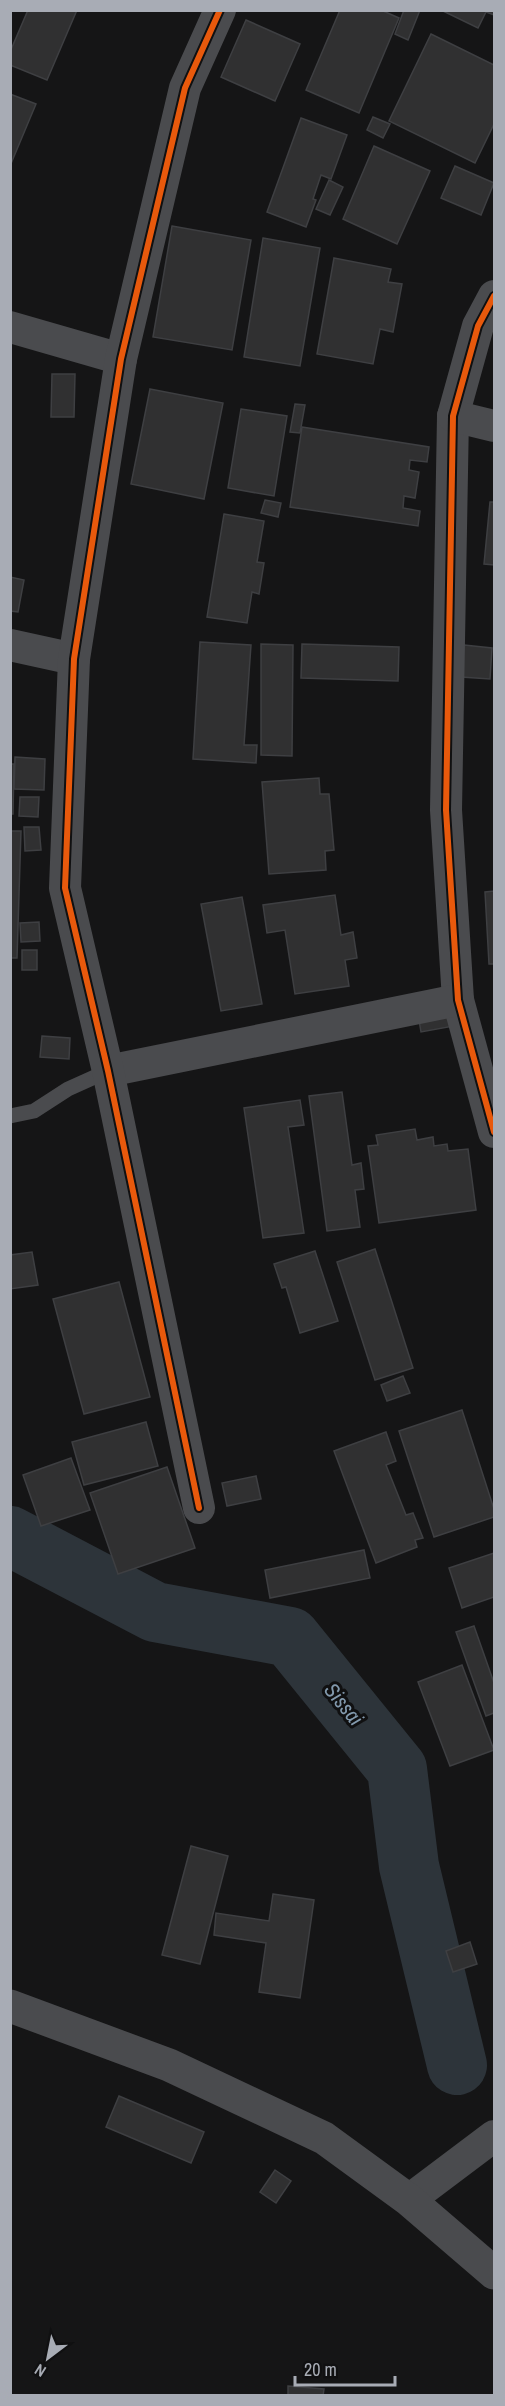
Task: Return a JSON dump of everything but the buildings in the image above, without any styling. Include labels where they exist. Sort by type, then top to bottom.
[{"type":"street","points":[[199,1508],[108,1071],[65,888],[74,659],[121,359],[185,88],[220,10]]},
{"type":"street","points":[[495,296],[478,326],[453,416],[446,810],[458,1000],[495,1132]]},
{"type":"street","points":[[10,327],[121,359]]},
{"type":"street","points":[[453,416],[495,426]]},
{"type":"street","points":[[10,645],[74,659]]},
{"type":"street","points":[[108,1071],[458,1000]]},
{"type":"street","points":[[10,2006],[169,2065],[324,2138],[409,2200],[495,2273]]},
{"type":"street","points":[[409,2200],[495,2136]]},
{"type":"lane","points":[[10,1116],[34,1110],[68,1089],[108,1071]]},
{"type":"waterway","name":"Sissai","points":[[10,1536],[155,1612],[290,1637],[397,1769],[409,1866],[457,2065]]},
{"type":"cycle path","points":[[199,1508],[108,1071],[65,888],[74,659],[121,359],[185,88],[220,10]]},
{"type":"cycle path","points":[[494,296],[478,326],[453,416],[446,810],[458,1000],[494,1132]]}]
